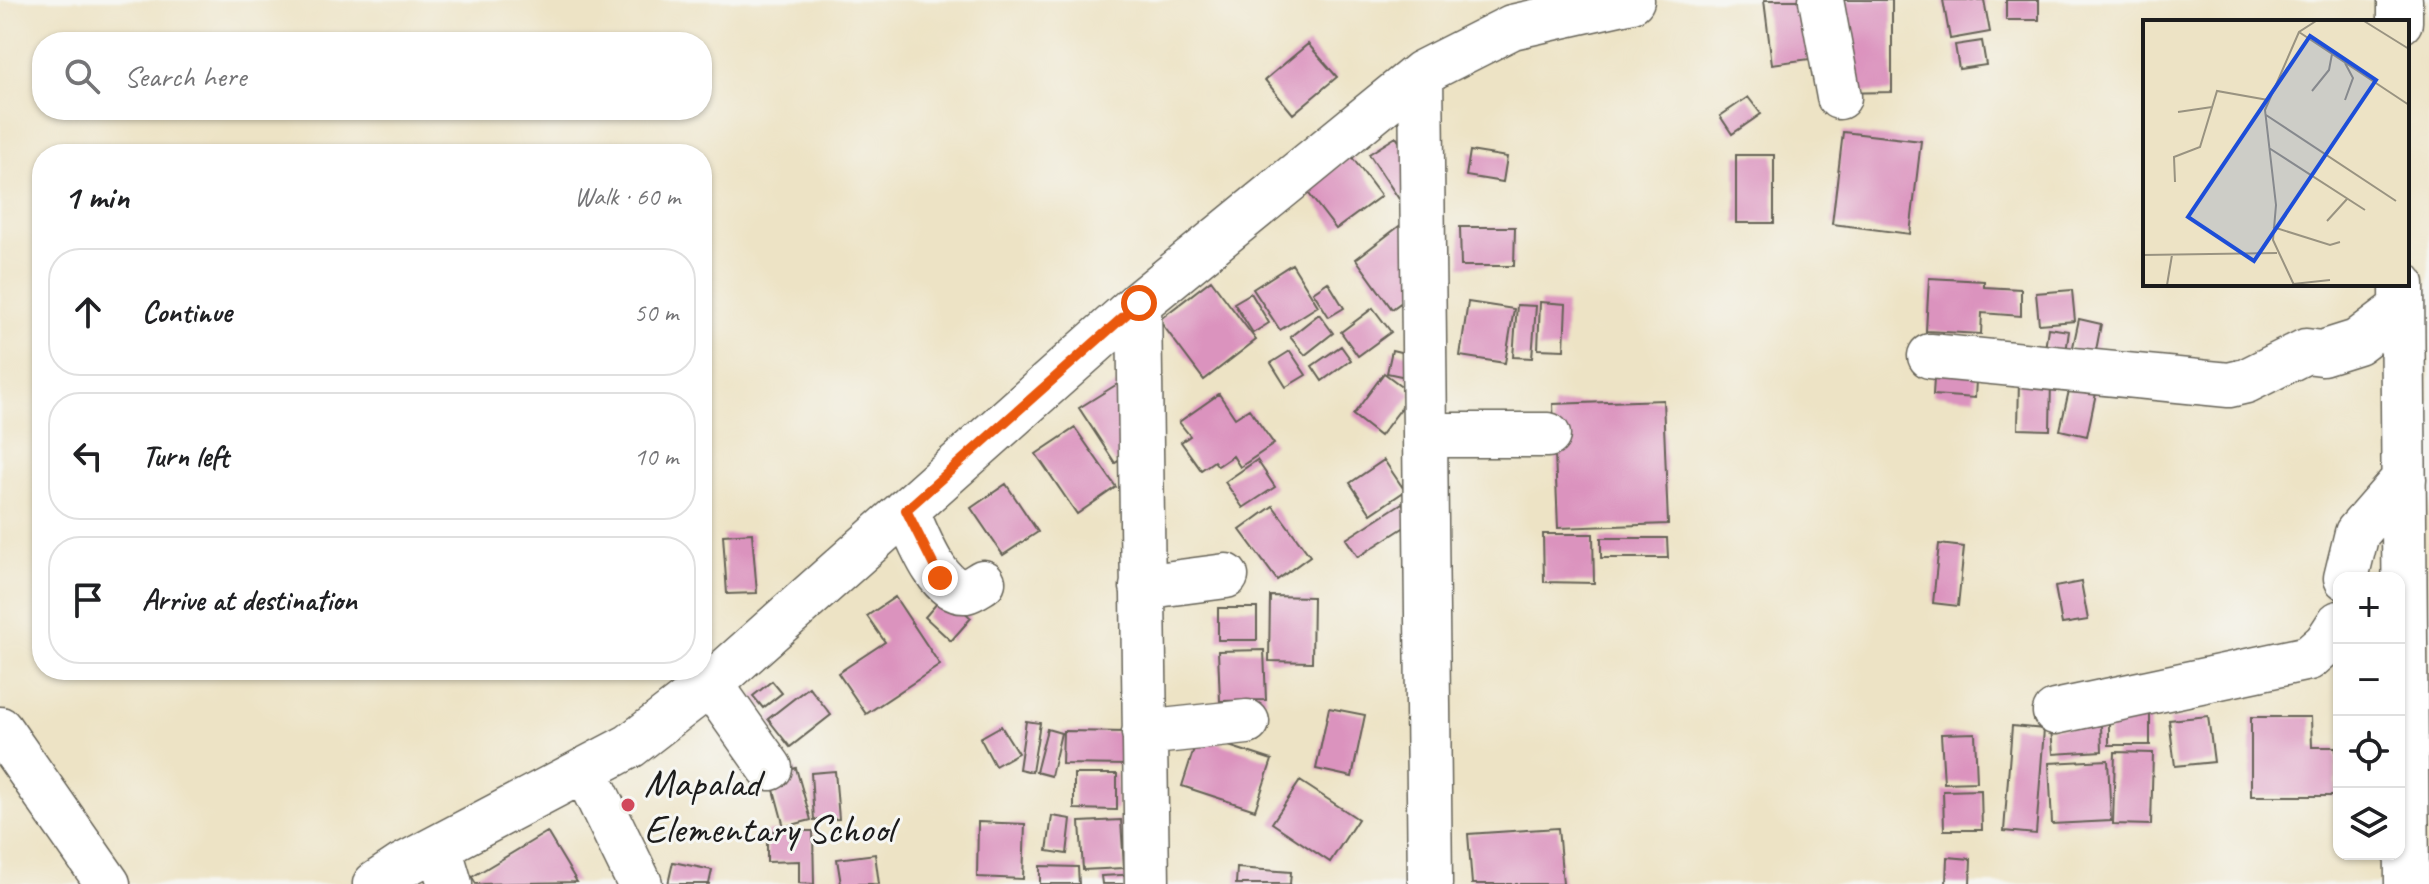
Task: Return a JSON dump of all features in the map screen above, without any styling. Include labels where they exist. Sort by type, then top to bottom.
[{"type":"street","points":[[712,670],[906,510],[1139,303],[1421,73],[1512,27],[1578,5],[1632,0]]},
{"type":"street","points":[[1821,0],[1839,97]]},
{"type":"street","points":[[1421,73],[1430,884]]},
{"type":"street","points":[[1930,356],[2229,385],[2246,381],[2306,351],[2322,353],[2357,342],[2402,296]]},
{"type":"street","points":[[2402,296],[2407,884]]},
{"type":"street","points":[[1139,303],[1147,884]]},
{"type":"street","points":[[1425,435],[1548,435]]},
{"type":"street","points":[[2347,572],[2357,533],[2404,479]]},
{"type":"street","points":[[906,510],[940,578],[953,589],[967,591],[983,582]]},
{"type":"street","points":[[1142,587],[1226,576]]},
{"type":"street","points":[[2055,712],[2309,658],[2333,632]]},
{"type":"street","points":[[712,675],[770,768]]},
{"type":"street","points":[[375,884],[445,865],[585,771],[655,729],[702,680]]},
{"type":"street","points":[[1144,733],[1247,722]]},
{"type":"street","points":[[0,729],[108,884]]},
{"type":"street","points":[[585,771],[640,884]]},
{"type":"building","points":[[1764,0],[1810,0],[1818,58],[1772,64]]},
{"type":"building","points":[[1835,0],[1892,0],[1892,92],[1836,93]]},
{"type":"building","points":[[1943,0],[1984,0],[1990,32],[1950,39]]},
{"type":"building","points":[[2006,0],[2039,0],[2039,20],[2006,20]]},
{"type":"building","points":[[1982,41],[1986,65],[1959,69],[1955,45]]},
{"type":"building","points":[[1308,44],[1337,77],[1293,114],[1265,80]]},
{"type":"building","points":[[1748,97],[1761,114],[1732,134],[1720,116]]},
{"type":"building","points":[[1843,132],[1921,141],[1910,234],[1832,224]]},
{"type":"building","points":[[1396,137],[1425,181],[1399,199],[1369,154]]},
{"type":"building","points":[[1470,151],[1507,157],[1503,182],[1466,176]]},
{"type":"building","points":[[1736,155],[1774,155],[1774,223],[1736,223]]},
{"type":"building","points":[[1351,156],[1381,196],[1336,229],[1306,190]]},
{"type":"building","points":[[1402,224],[1439,275],[1392,309],[1356,259]]},
{"type":"building","points":[[1460,227],[1515,227],[1514,266],[1461,266]]},
{"type":"building","points":[[1292,264],[1318,306],[1280,330],[1253,289]]},
{"type":"building","points":[[1929,278],[1984,281],[1984,287],[2021,289],[2021,316],[1982,313],[1981,334],[1926,331]]},
{"type":"building","points":[[1211,280],[1256,340],[1204,380],[1159,320]]},
{"type":"building","points":[[1328,282],[1344,308],[1329,317],[1313,292]]},
{"type":"building","points":[[2072,290],[2075,321],[2039,324],[2036,293]]},
{"type":"building","points":[[1251,293],[1269,323],[1253,333],[1234,303]]},
{"type":"building","points":[[1468,302],[1514,309],[1505,363],[1460,356]]},
{"type":"building","points":[[1540,302],[1566,304],[1564,350],[1538,349]]},
{"type":"building","points":[[1517,305],[1536,306],[1532,358],[1513,357]]},
{"type":"building","points":[[1373,308],[1391,332],[1358,356],[1341,332]]},
{"type":"building","points":[[1319,314],[1333,333],[1305,355],[1290,337]]},
{"type":"building","points":[[2079,319],[2101,324],[2094,361],[2071,356]]},
{"type":"building","points":[[2048,328],[2069,331],[2065,360],[2044,357]]},
{"type":"building","points":[[1341,346],[1351,360],[1322,381],[1312,366]]},
{"type":"building","points":[[1392,350],[1421,357],[1415,379],[1387,373]]},
{"type":"building","points":[[1290,351],[1306,375],[1286,387],[1271,363]]},
{"type":"building","points":[[1935,360],[1977,362],[1975,398],[1933,395]]},
{"type":"building","points":[[1384,373],[1412,394],[1380,436],[1353,415]]},
{"type":"building","points":[[2073,373],[2099,379],[2087,436],[2060,430]]},
{"type":"building","points":[[2019,379],[2051,380],[2050,430],[2018,429]]},
{"type":"building","points":[[1119,383],[1154,438],[1115,463],[1079,408]]},
{"type":"building","points":[[1219,394],[1235,418],[1249,409],[1274,444],[1240,467],[1233,456],[1218,466],[1214,461],[1201,470],[1181,442],[1190,436],[1179,422]]},
{"type":"building","points":[[1663,400],[1668,524],[1558,528],[1553,404]]},
{"type":"building","points":[[1075,428],[1116,487],[1077,514],[1036,454]]},
{"type":"building","points":[[1257,460],[1275,487],[1243,508],[1225,482]]},
{"type":"building","points":[[1384,460],[1405,491],[1371,514],[1350,483]]},
{"type":"building","points":[[1006,484],[1038,532],[1003,555],[971,508]]},
{"type":"building","points":[[1402,503],[1414,521],[1358,557],[1346,539]]},
{"type":"building","points":[[1273,506],[1310,556],[1277,580],[1240,530]]},
{"type":"building","points":[[752,533],[757,593],[727,594],[723,535]]},
{"type":"building","points":[[1543,534],[1593,534],[1594,583],[1544,582]]},
{"type":"building","points":[[1601,538],[1667,538],[1668,558],[1601,558]]},
{"type":"building","points":[[1939,544],[1964,547],[1958,606],[1933,603]]},
{"type":"building","points":[[2081,582],[2088,620],[2062,624],[2055,587]]},
{"type":"building","points":[[945,594],[971,618],[951,641],[925,617]]},
{"type":"building","points":[[1270,596],[1313,597],[1312,662],[1269,661]]},
{"type":"building","points":[[895,597],[940,665],[866,714],[838,673],[885,642],[867,616]]},
{"type":"building","points":[[1218,608],[1257,608],[1257,640],[1218,640]]},
{"type":"building","points":[[1264,650],[1266,700],[1220,701],[1218,651]]},
{"type":"building","points":[[772,681],[782,693],[763,708],[753,696]]},
{"type":"building","points":[[809,687],[831,715],[790,747],[768,719]]},
{"type":"building","points":[[1329,708],[1365,715],[1352,777],[1316,769]]},
{"type":"building","points":[[2150,710],[2150,745],[2109,745],[2109,711]]},
{"type":"building","points":[[2208,716],[2214,762],[2175,766],[2169,720]]},
{"type":"building","points":[[2251,717],[2311,717],[2312,747],[2333,747],[2333,796],[2251,796]]},
{"type":"building","points":[[1026,721],[1040,723],[1032,772],[1019,769]]},
{"type":"building","points":[[2101,725],[2102,751],[2053,754],[2051,728]]},
{"type":"building","points":[[1001,726],[1018,753],[995,766],[980,738]]},
{"type":"building","points":[[2012,726],[2044,729],[2036,834],[2004,831]]},
{"type":"building","points":[[1047,729],[1061,733],[1051,776],[1036,772]]},
{"type":"building","points":[[1063,731],[1128,732],[1128,765],[1062,764]]},
{"type":"building","points":[[1975,733],[1977,782],[1944,783],[1941,734]]},
{"type":"building","points":[[1198,736],[1272,760],[1255,810],[1182,786]]},
{"type":"building","points":[[2115,752],[2153,753],[2151,825],[2113,824]]},
{"type":"building","points":[[2108,760],[2111,821],[2052,824],[2049,763]]},
{"type":"building","points":[[796,768],[811,820],[784,827],[770,775]]},
{"type":"building","points":[[835,771],[839,819],[814,820],[811,773]]},
{"type":"building","points":[[1074,774],[1117,774],[1117,810],[1074,809]]},
{"type":"building","points":[[1300,781],[1358,819],[1330,862],[1272,823]]},
{"type":"building","points":[[1981,790],[1982,830],[1944,830],[1943,791]]},
{"type":"building","points":[[1052,816],[1071,819],[1067,854],[1047,851]]},
{"type":"building","points":[[1121,820],[1124,868],[1083,870],[1080,822]]},
{"type":"building","points":[[978,822],[1025,824],[1023,879],[977,877]]},
{"type":"building","points":[[1558,828],[1563,884],[1472,884],[1468,834]]},
{"type":"building","points":[[767,831],[813,831],[814,884],[799,883],[799,861],[767,862]]},
{"type":"building","points":[[547,832],[577,882],[476,884],[472,877]]},
{"type":"building","points":[[875,854],[879,884],[841,884],[837,859]]},
{"type":"building","points":[[1947,857],[1971,859],[1970,884],[1946,884]]},
{"type":"building","points":[[673,862],[712,870],[709,884],[668,884]]},
{"type":"building","points":[[1040,866],[1078,867],[1079,884],[1040,884]]},
{"type":"building","points":[[1237,868],[1291,872],[1290,884],[1236,884]]},
{"type":"building","points":[[1142,874],[1143,884],[1102,884],[1101,876]]},
{"type":"place","name":"Mapalad Elementary School","points":[[628,805]]},
{"type":"route","points":[[940,578],[906,510],[1139,303]]}]
